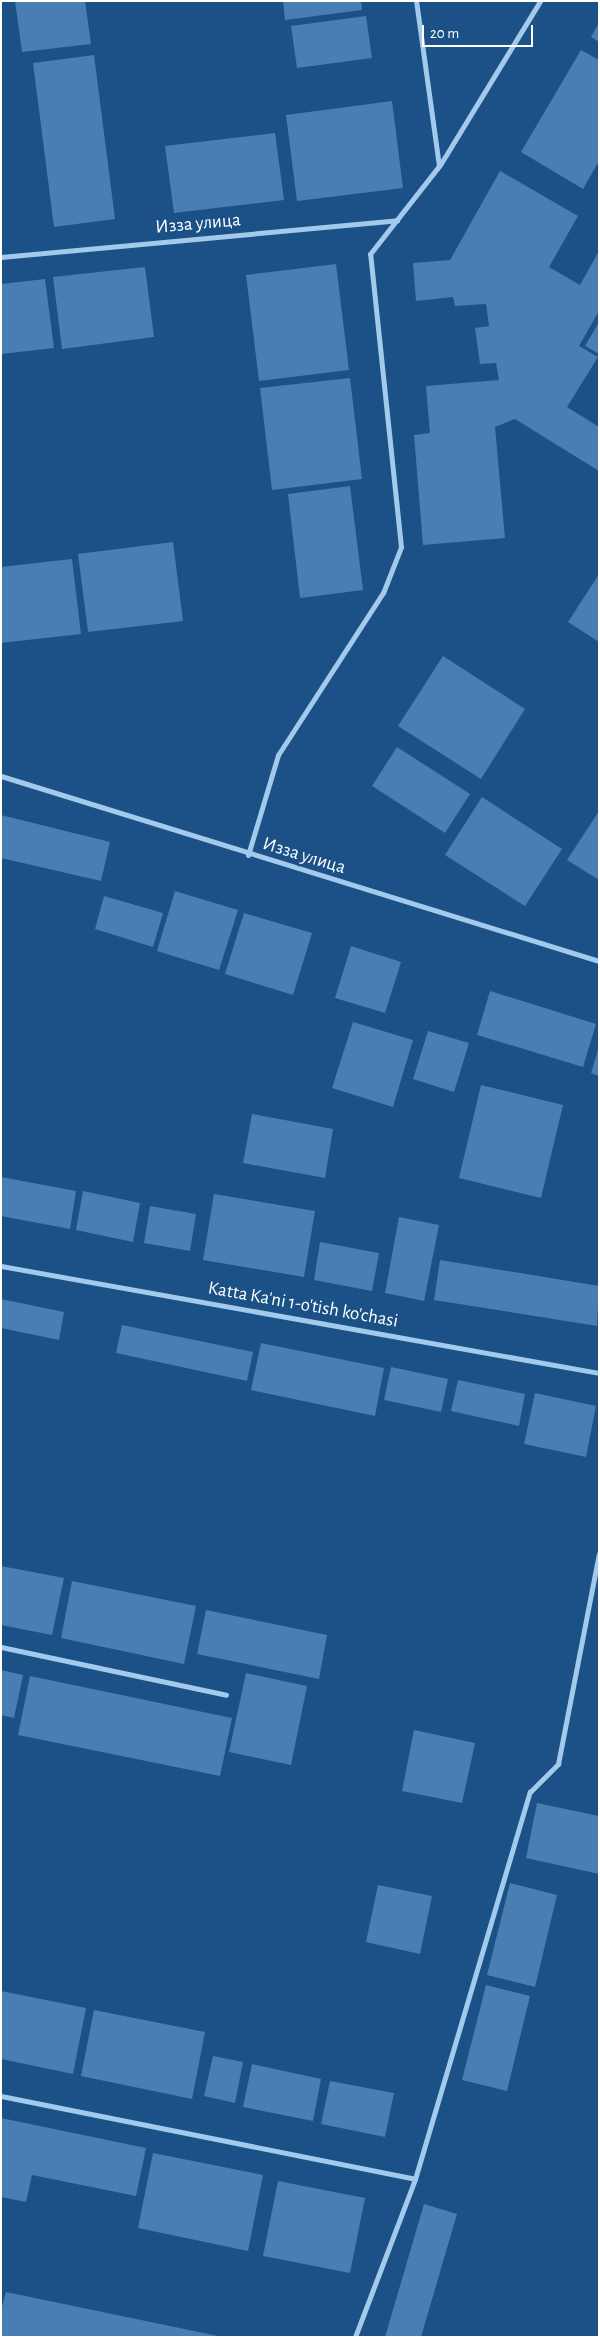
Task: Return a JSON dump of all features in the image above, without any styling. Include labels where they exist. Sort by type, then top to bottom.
[{"type":"street","points":[[416,1],[439,166]]},
{"type":"street","points":[[248,855],[278,755],[383,593],[401,547],[370,254],[439,166],[540,1]]},
{"type":"street","name":"Изза улица","points":[[1,257],[397,220]]},
{"type":"street","name":"Изза улица","points":[[1,776],[248,855],[599,961]]},
{"type":"street","name":"Katta Ka'ni 1-o'tish ko'chasi","points":[[1,1266],[599,1373]]},
{"type":"street","points":[[355,2337],[415,2179],[530,1792],[558,1764],[599,1554]]},
{"type":"street","points":[[1,1647],[226,1695]]},
{"type":"street","points":[[1,2096],[415,2179]]},
{"type":"building","points":[[15,1],[85,1],[91,44],[22,52]]},
{"type":"building","points":[[283,1],[361,1],[362,10],[285,20]]},
{"type":"building","points":[[366,16],[372,58],[297,68],[291,26]]},
{"type":"building","points":[[599,23],[599,42],[591,37]]},
{"type":"building","points":[[581,50],[599,60],[599,161],[583,189],[521,152]]},
{"type":"building","points":[[94,55],[115,219],[54,227],[33,63]]},
{"type":"building","points":[[392,101],[403,188],[297,201],[286,115]]},
{"type":"building","points":[[275,133],[284,200],[174,213],[165,146]]},
{"type":"building","points":[[500,171],[578,216],[549,267],[580,285],[599,251],[599,311],[579,346],[598,357],[567,407],[599,427],[599,471],[515,419],[495,427],[505,538],[423,545],[414,435],[430,433],[426,386],[499,380],[496,363],[480,364],[475,328],[489,326],[486,304],[455,306],[453,297],[416,301],[413,263],[450,260]]},
{"type":"building","points":[[336,264],[349,370],[259,381],[246,275]]},
{"type":"building","points":[[145,267],[154,337],[62,349],[53,277]]},
{"type":"building","points":[[45,279],[54,348],[1,354],[1,284]]},
{"type":"building","points":[[599,322],[599,354],[585,346]]},
{"type":"building","points":[[350,378],[362,479],[272,490],[260,388]]},
{"type":"building","points":[[350,486],[363,590],[300,598],[288,494]]},
{"type":"building","points":[[173,542],[183,621],[88,632],[78,554]]},
{"type":"building","points":[[72,559],[81,634],[1,643],[1,567]]},
{"type":"building","points":[[599,574],[599,642],[568,622]]},
{"type":"building","points":[[443,656],[525,709],[481,779],[398,726]]},
{"type":"building","points":[[397,747],[470,794],[445,833],[372,786]]},
{"type":"building","points":[[482,797],[562,849],[525,906],[445,855]]},
{"type":"building","points":[[599,811],[599,880],[567,860]]},
{"type":"building","points":[[1,815],[110,842],[101,881],[1,858]]},
{"type":"building","points":[[175,891],[238,910],[219,970],[157,951]]},
{"type":"building","points":[[104,896],[163,913],[153,947],[95,929]]},
{"type":"building","points":[[244,913],[312,933],[293,995],[225,974]]},
{"type":"building","points":[[351,946],[401,962],[385,1013],[335,998]]},
{"type":"building","points":[[490,991],[596,1024],[583,1067],[477,1035]]},
{"type":"building","points":[[353,1022],[413,1040],[393,1107],[332,1088]]},
{"type":"building","points":[[428,1031],[469,1043],[454,1092],[413,1079]]},
{"type":"building","points":[[599,1050],[599,1076],[591,1073]]},
{"type":"building","points":[[481,1085],[563,1105],[541,1198],[459,1178]]},
{"type":"building","points":[[252,1114],[333,1129],[325,1178],[243,1163]]},
{"type":"building","points":[[1,1177],[76,1191],[70,1229],[1,1216]]},
{"type":"building","points":[[83,1191],[140,1203],[133,1242],[76,1230]]},
{"type":"building","points":[[214,1194],[315,1211],[304,1277],[203,1260]]},
{"type":"building","points":[[150,1206],[196,1214],[190,1251],[144,1243]]},
{"type":"building","points":[[399,1217],[439,1225],[424,1301],[385,1293]]},
{"type":"building","points":[[320,1242],[379,1253],[372,1291],[314,1280]]},
{"type":"building","points":[[440,1260],[599,1286],[597,1326],[434,1300]]},
{"type":"building","points":[[1,1299],[64,1312],[59,1340],[1,1328]]},
{"type":"building","points":[[122,1325],[253,1352],[247,1381],[116,1353]]},
{"type":"building","points":[[261,1343],[384,1368],[375,1416],[251,1390]]},
{"type":"building","points":[[391,1367],[448,1379],[441,1412],[384,1400]]},
{"type":"building","points":[[458,1380],[525,1394],[519,1426],[451,1411]]},
{"type":"building","points":[[535,1393],[596,1406],[586,1457],[524,1444]]},
{"type":"building","points":[[1,1566],[64,1578],[52,1635],[1,1625]]},
{"type":"building","points":[[72,1581],[196,1606],[184,1664],[61,1638]]},
{"type":"building","points":[[206,1610],[327,1635],[319,1679],[197,1654]]},
{"type":"building","points":[[1,1670],[23,1675],[14,1718],[1,1715]]},
{"type":"building","points":[[246,1673],[307,1686],[291,1765],[229,1752]]},
{"type":"building","points":[[30,1676],[232,1718],[220,1776],[18,1735]]},
{"type":"building","points":[[414,1730],[475,1743],[462,1803],[402,1791]]},
{"type":"building","points":[[537,1803],[599,1816],[599,1874],[526,1858]]},
{"type":"building","points":[[510,1883],[557,1895],[535,1987],[487,1975]]},
{"type":"building","points":[[378,1885],[432,1896],[420,1954],[366,1942]]},
{"type":"building","points":[[486,1985],[530,1996],[507,2091],[462,2080]]},
{"type":"building","points":[[1,1991],[86,2008],[73,2074],[1,2059]]},
{"type":"building","points":[[94,2010],[205,2032],[192,2099],[81,2076]]},
{"type":"building","points":[[213,2056],[243,2062],[235,2103],[204,2096]]},
{"type":"building","points":[[252,2064],[321,2079],[313,2121],[243,2107]]},
{"type":"building","points":[[330,2081],[394,2093],[385,2137],[321,2124]]},
{"type":"building","points":[[1,2118],[146,2148],[136,2196],[32,2175],[26,2202],[1,2197]]},
{"type":"building","points":[[153,2153],[263,2175],[248,2251],[138,2228]]},
{"type":"building","points":[[278,2181],[365,2198],[350,2273],[263,2256]]},
{"type":"building","points":[[424,2204],[457,2214],[421,2337],[385,2337]]},
{"type":"building","points":[[6,2292],[218,2337],[1,2337],[1,2310]]}]
